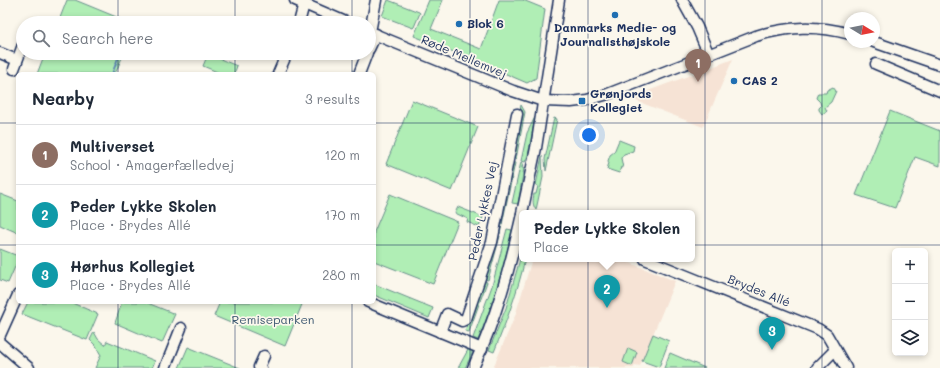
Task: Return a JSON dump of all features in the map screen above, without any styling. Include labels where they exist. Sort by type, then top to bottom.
[{"type":"street","points":[[374,16],[376,0]]},
{"type":"street","points":[[525,210],[559,0]]},
{"type":"street","points":[[682,0],[697,27],[709,55]]},
{"type":"street","points":[[299,16],[299,2],[332,16]]},
{"type":"street","name":"Røde Mellemvej","points":[[376,34],[513,92],[543,101],[571,102],[587,100],[608,94],[756,36],[777,30],[820,28],[844,33]]},
{"type":"street","points":[[880,44],[940,66]]},
{"type":"street","points":[[0,53],[15,64],[17,60]]},
{"type":"street","points":[[279,72],[284,60]]},
{"type":"street","points":[[360,72],[364,60]]},
{"type":"street","points":[[876,64],[940,91]]},
{"type":"street","name":"Peder Lykkes Vej","points":[[440,332],[446,314],[462,321],[466,319],[471,307],[492,242],[517,114]]},
{"type":"street","points":[[473,368],[482,349],[501,298],[519,233]]},
{"type":"street","name":"Brydes Allé","points":[[652,262],[818,329],[827,335],[846,368]]},
{"type":"street","points":[[0,335],[16,299]]},
{"type":"street","points":[[373,304],[482,349]]},
{"type":"street","points":[[165,368],[182,328]]},
{"type":"street","points":[[0,343],[29,368]]},
{"type":"street","points":[[817,368],[835,350]]},
{"type":"street","points":[[261,368],[259,367],[264,356]]},
{"type":"shaded area","points":[[733,59],[703,127],[629,98],[715,66]]},
{"type":"shaded area","points":[[531,262],[628,262],[675,281],[640,366],[635,365],[634,368],[493,368],[515,316]]},
{"type":"green space","points":[[67,0],[75,0],[114,16],[61,16]]},
{"type":"green space","points":[[388,0],[420,13],[413,28],[382,16]]},
{"type":"green space","points":[[429,0],[443,0],[431,29],[481,49],[499,0],[523,0],[545,9],[536,78],[527,83],[414,36]]},
{"type":"green space","points":[[42,60],[121,60],[116,72],[38,72]]},
{"type":"green space","points":[[206,60],[222,60],[237,66],[235,72],[217,72],[203,66]]},
{"type":"green space","points":[[833,87],[836,91],[831,102],[825,107],[827,111],[822,114],[819,110],[821,106],[820,102],[816,98],[818,93],[826,93],[827,90]]},
{"type":"green space","points":[[412,100],[478,127],[452,191],[386,164]]},
{"type":"green space","points":[[521,105],[525,112],[516,159],[511,157]]},
{"type":"green space","points":[[890,111],[940,131],[940,166],[915,157],[895,208],[856,195]]},
{"type":"green space","points":[[535,117],[528,156],[525,162],[521,161],[527,133]]},
{"type":"green space","points":[[554,118],[557,119],[546,171],[545,159]]},
{"type":"green space","points":[[619,140],[634,146],[633,151],[624,154],[621,158],[623,168],[621,167],[619,173],[607,169],[610,155],[614,152]]},
{"type":"green space","points":[[542,156],[543,177],[536,210],[533,204],[533,199],[538,186],[536,185]]},
{"type":"green space","points":[[511,162],[515,163],[500,234],[495,233]]},
{"type":"green space","points":[[521,162],[523,163],[522,168],[524,168],[518,204],[512,203]]},
{"type":"green space","points":[[0,194],[16,200],[16,232],[0,225]]},
{"type":"green space","points":[[390,194],[458,222],[433,284],[376,262],[376,227]]},
{"type":"green space","points":[[458,207],[483,217],[479,227],[467,222],[468,219],[455,213]]},
{"type":"green space","points":[[507,229],[512,230],[498,286],[478,340],[473,338],[492,286]]},
{"type":"green space","points":[[495,235],[500,236],[488,280],[484,279]]},
{"type":"green space","points":[[0,249],[16,255],[16,265],[8,283],[0,280]]},
{"type":"green space","points":[[519,262],[524,262],[519,283],[494,352],[489,350],[506,308]]},
{"type":"green space","points":[[483,281],[487,282],[469,332],[465,331]]},
{"type":"green space","points":[[376,285],[433,308],[429,318],[376,296]]},
{"type":"green space","points":[[27,304],[75,304],[98,314],[87,340],[22,314]]},
{"type":"green space","points":[[120,304],[150,304],[175,314],[162,343],[115,323]]},
{"type":"green space","name":"Remiseparken","points":[[219,304],[302,304],[285,346],[214,316]]},
{"type":"green space","points":[[94,332],[98,339],[105,345],[107,341],[155,361],[152,368],[95,368],[101,355],[90,340]]},
{"type":"green space","points":[[653,334],[669,341],[659,367],[642,361]]},
{"type":"green space","points":[[188,347],[240,368],[179,368]]},
{"type":"green space","points":[[469,348],[472,351],[472,354],[465,368],[458,368]]},
{"type":"green space","points":[[628,348],[637,352],[632,366],[623,362]]},
{"type":"green space","points":[[670,353],[705,368],[664,368]]},
{"type":"waterway","points":[[113,72],[117,60]]},
{"type":"place","name":"Danmarks Medie- og Journalisthøjskole","points":[[615,15]]},
{"type":"place","name":"Blok 6","points":[[459,24]]},
{"type":"place","name":"CAS 2","points":[[734,81]]},
{"type":"place","name":"Multiverset","points":[[698,82]]},
{"type":"place","name":"Grønjords Kollegiet","points":[[582,101]]},
{"type":"place","name":"Peder Lykke Skolen","points":[[607,308]]},
{"type":"place","name":"Hørhus Kollegiet","points":[[772,350]]}]
